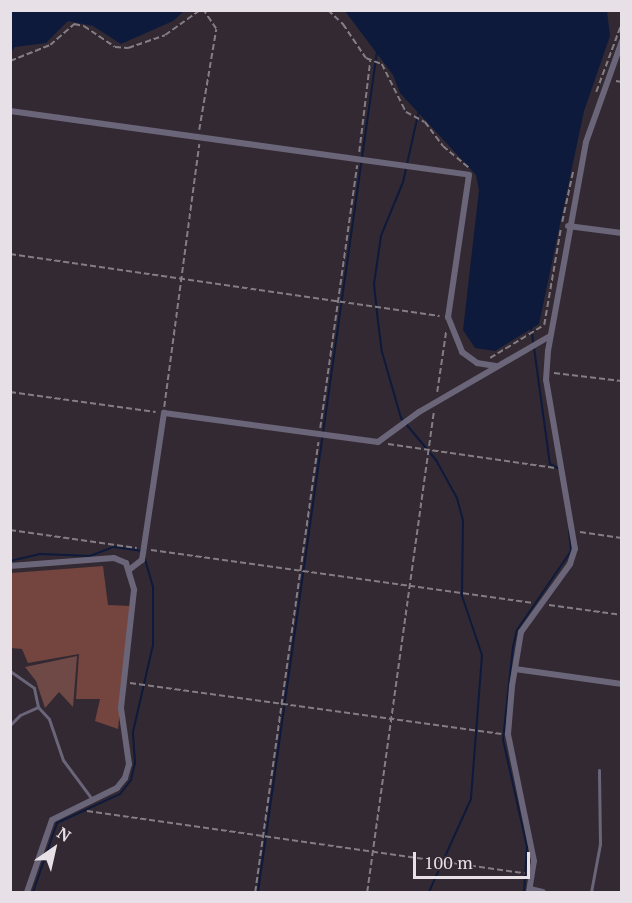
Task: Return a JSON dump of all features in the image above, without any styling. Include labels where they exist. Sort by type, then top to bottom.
[{"type":"street","points":[[543,892],[530,891],[532,874],[530,839],[508,734],[521,632],[573,558],[574,533],[547,373],[549,336],[568,226],[586,142],[621,41]]},
{"type":"street","points":[[10,111],[469,175],[448,316],[462,352],[480,364],[496,366]]},
{"type":"street","points":[[568,226],[621,233]]},
{"type":"street","points":[[129,570],[142,560],[145,549],[164,413],[378,442],[433,404],[549,336]]},
{"type":"street","points":[[10,566],[114,558],[126,563],[129,570],[134,612],[121,708],[129,764],[117,788],[52,820],[27,892]]},
{"type":"street","points":[[515,669],[621,684]]},
{"type":"lane","points":[[10,671],[30,682],[38,707],[49,718],[63,760],[92,799]]},
{"type":"lane","points":[[10,725],[20,715],[38,707]]},
{"type":"lane","points":[[591,892],[600,844],[599,770]]},
{"type":"path","points":[[10,61],[50,45],[68,26],[84,26],[115,47],[128,48],[165,35],[201,10],[216,29],[199,137],[164,413],[10,392]]},
{"type":"path","points":[[255,892],[370,61],[328,10]]},
{"type":"path","points":[[593,101],[621,22]]},
{"type":"path","points":[[370,61],[380,61],[399,104],[412,117],[425,122],[443,146],[465,162],[469,175]]},
{"type":"path","points":[[480,364],[544,325],[574,165]]},
{"type":"path","points":[[10,254],[448,316],[433,404],[434,412],[367,892]]},
{"type":"path","points":[[547,373],[621,381]]},
{"type":"path","points":[[378,442],[564,469]]},
{"type":"path","points":[[10,530],[621,615]]},
{"type":"path","points":[[574,533],[621,538]]},
{"type":"path","points":[[123,682],[508,734]]},
{"type":"path","points":[[76,807],[263,837],[532,874]]},
{"type":"shaded area","points":[[103,566],[108,605],[131,606],[118,729],[95,721],[100,699],[76,699],[79,654],[28,663],[22,649],[11,648],[11,573]]},
{"type":"shaded area","points":[[77,656],[73,707],[59,692],[45,708],[36,681],[25,667]]},
{"type":"water","points":[[11,10],[184,11],[173,21],[121,44],[93,26],[68,21],[46,43],[15,47],[11,52]]},
{"type":"water","points":[[345,11],[607,11],[610,36],[584,111],[539,324],[495,351],[475,348],[463,330],[479,190],[476,175],[400,93],[393,75]]},
{"type":"waterway","points":[[258,892],[377,52]]},
{"type":"waterway","points":[[419,110],[403,182],[381,236],[374,284],[377,313],[382,352],[401,418],[436,460],[457,498],[463,521],[462,596],[482,655],[471,799],[429,892]]},
{"type":"waterway","points":[[531,326],[550,464],[558,468]]},
{"type":"waterway","points":[[524,892],[527,847],[503,740],[513,647],[517,630],[571,551],[569,530]]},
{"type":"waterway","points":[[10,561],[41,554],[90,556],[114,547],[141,551]]},
{"type":"waterway","points":[[33,892],[57,823],[120,794],[131,780],[135,763],[133,732],[153,645],[153,587],[144,556]]}]
